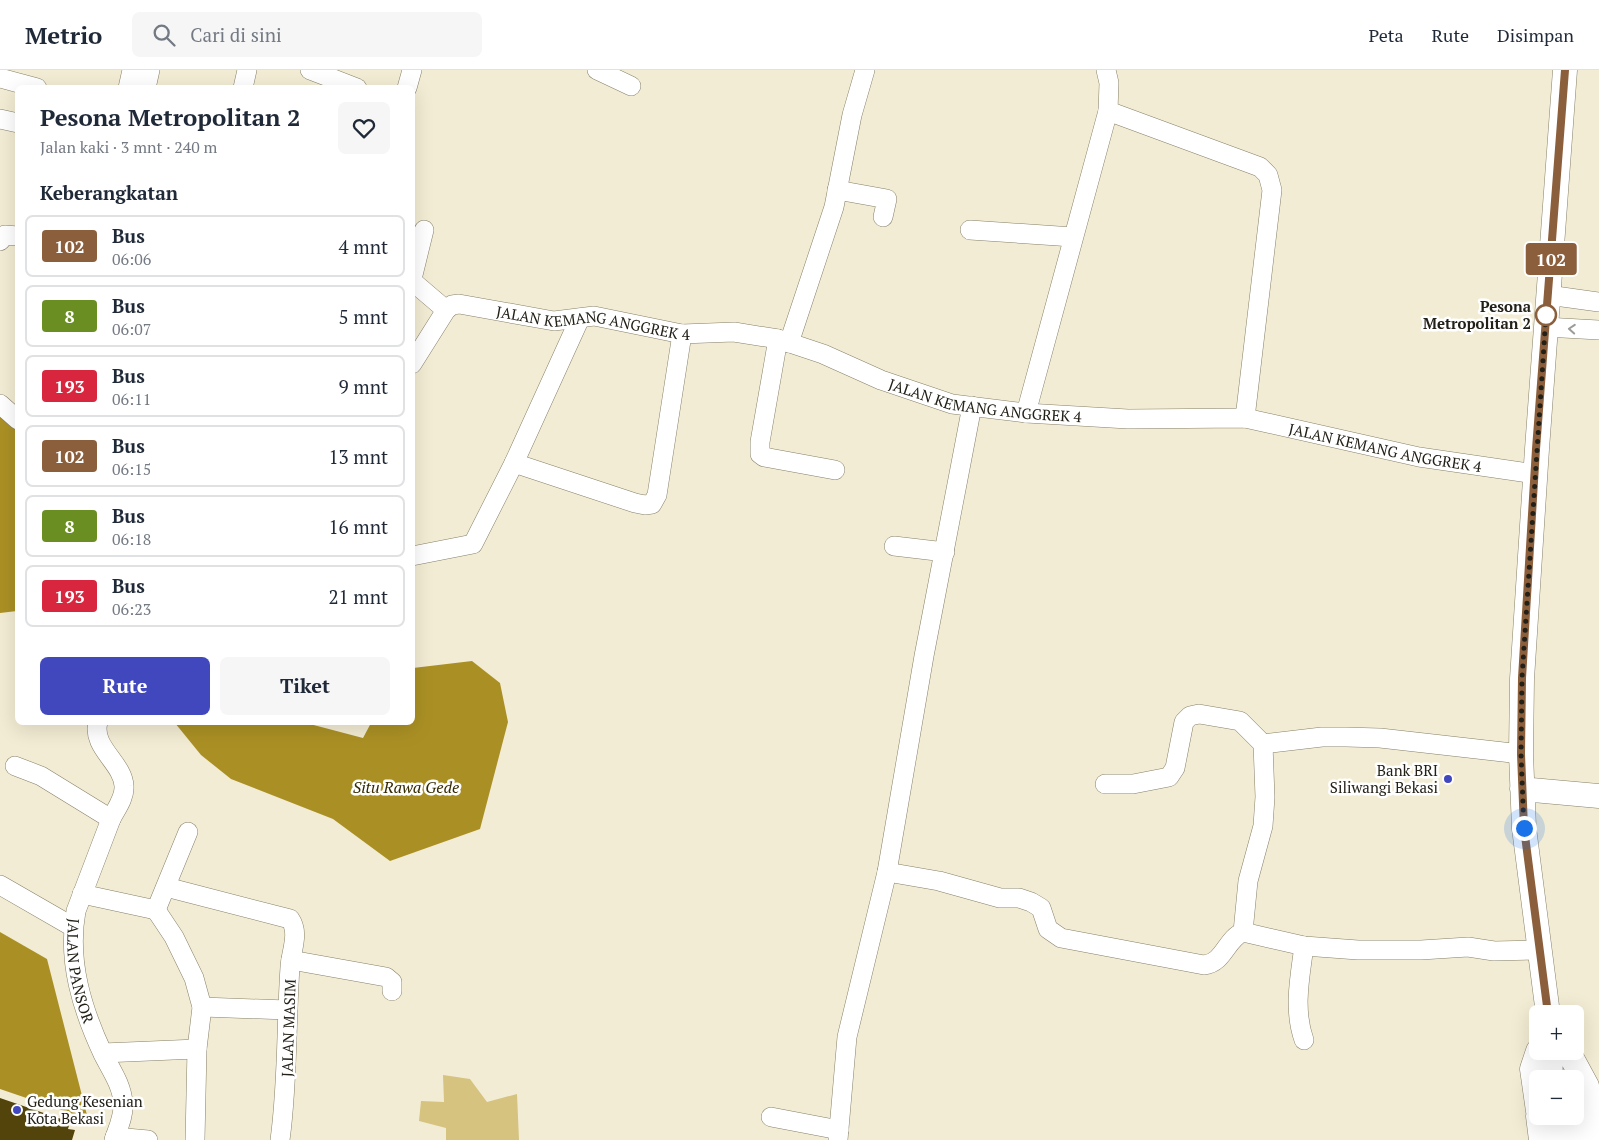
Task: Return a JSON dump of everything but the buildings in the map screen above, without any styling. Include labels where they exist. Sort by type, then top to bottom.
[{"type":"main road","points":[[1547,1005],[1524,828],[1521,754],[1522,678],[1545,327],[1565,70]]},
{"type":"main road","points":[[1522,788],[1599,796]]},
{"type":"main road","points":[[1573,1060],[1587,1086],[1596,1140]]},
{"type":"main road","points":[[1539,1125],[1541,1140]]},
{"type":"main road","points":[[1556,1125],[1559,1140]]},
{"type":"main road","points":[[1574,1125],[1576,1140]]},
{"type":"street","points":[[129,85],[132,70]]},
{"type":"street","points":[[147,85],[150,70]]},
{"type":"street","points":[[244,85],[247,70]]},
{"type":"street","points":[[310,70],[349,85]]},
{"type":"street","points":[[407,85],[412,70]]},
{"type":"street","points":[[597,70],[631,86]]},
{"type":"street","points":[[835,470],[764,457],[760,454],[760,442],[783,341],[812,278],[837,190],[852,115],[865,70]]},
{"type":"street","points":[[1026,412],[1108,110],[1109,83],[1106,70]]},
{"type":"street","points":[[0,78],[26,85]]},
{"type":"street","points":[[1108,110],[1260,167],[1268,175],[1272,190],[1245,418]]},
{"type":"street","points":[[0,119],[15,122]]},
{"type":"street","points":[[837,190],[887,199],[883,217]]},
{"type":"street","points":[[415,268],[424,230]]},
{"type":"street","points":[[970,230],[1073,237]]},
{"type":"street","points":[[0,241],[5,235],[15,236]]},
{"type":"street","points":[[415,283],[446,310],[415,359]]},
{"type":"street","points":[[1548,295],[1599,302]]},
{"type":"street","name":"JALAN KEMANG ANGGREK 4","points":[[446,310],[452,305],[459,304],[554,321],[594,316],[682,334],[734,332],[783,341],[823,354],[881,380],[952,404],[1026,412],[1128,419],[1245,418],[1419,457],[1535,474]]},
{"type":"street","points":[[415,555],[473,544],[514,463],[580,318]]},
{"type":"street","points":[[1545,327],[1599,330]]},
{"type":"street","points":[[514,463],[635,503],[652,504],[658,495],[682,334]]},
{"type":"street","points":[[0,404],[15,417]]},
{"type":"street","points":[[771,1118],[838,1135],[847,1037],[887,872],[924,656],[972,406]]},
{"type":"street","points":[[894,546],[945,552]]},
{"type":"street","points":[[1105,784],[1133,784],[1168,777],[1175,768],[1184,722],[1190,716],[1199,714],[1240,721],[1263,744],[1265,797],[1263,826],[1251,862],[1243,932]]},
{"type":"street","name":"JALAN PANSOR","points":[[98,725],[96,735],[122,779],[124,787],[122,800],[111,819],[82,894],[73,927],[73,958],[77,980],[103,1053],[121,1090],[122,1117],[115,1138]]},
{"type":"street","points":[[1263,744],[1346,737],[1380,738],[1521,754]]},
{"type":"street","points":[[15,766],[41,776],[111,819]]},
{"type":"street","points":[[156,910],[188,832]]},
{"type":"street","points":[[887,872],[940,881],[1000,898],[1019,898],[1031,902],[1041,908],[1048,929],[1062,938],[1204,965],[1217,961],[1234,935],[1243,932],[1304,946],[1358,950],[1421,950],[1468,947],[1494,951],[1541,950]]},
{"type":"street","points":[[0,885],[73,927]]},
{"type":"street","name":"JALAN MASIM","points":[[166,887],[290,919],[296,932],[291,960],[287,1010],[286,1091],[280,1140]]},
{"type":"street","points":[[82,894],[156,910],[174,937],[194,978],[202,1007],[197,1049],[195,1140]]},
{"type":"street","points":[[1304,946],[1297,1001],[1298,1018],[1304,1040]]},
{"type":"street","points":[[291,960],[386,977],[392,982],[392,991]]},
{"type":"street","points":[[202,1007],[287,1010]]},
{"type":"street","points":[[103,1053],[197,1049]]},
{"type":"street","points":[[115,1138],[148,1140]]},
{"type":"shaded area","points":[[443,1075],[470,1079],[487,1102],[517,1094],[519,1140],[446,1140],[446,1128],[419,1121],[421,1101],[444,1102]]},
{"type":"water","points":[[0,409],[15,422],[15,611],[0,613]]},
{"type":"water","name":"Situ Rawa Gede","points":[[472,661],[500,683],[508,722],[480,829],[390,861],[333,819],[231,779],[201,755],[177,725],[314,725],[363,738],[370,725],[415,725],[415,668]]},
{"type":"water","points":[[0,932],[47,959],[88,1119],[0,1089]]},
{"type":"bus line","name":"102","points":[[1547,1005],[1524,828],[1521,754],[1522,678],[1536,449],[1565,70]]},
{"type":"place","name":"Pesona Metropolitan 2","points":[[1546,315]]},
{"type":"place","name":"Bank BRI Siliwangi Bekasi","points":[[1448,779]]},
{"type":"place","name":"Gedung Kesenian Kota Bekasi","points":[[17,1110]]},
{"type":"route","points":[[1524,828],[1521,754],[1522,678],[1546,315]]}]
